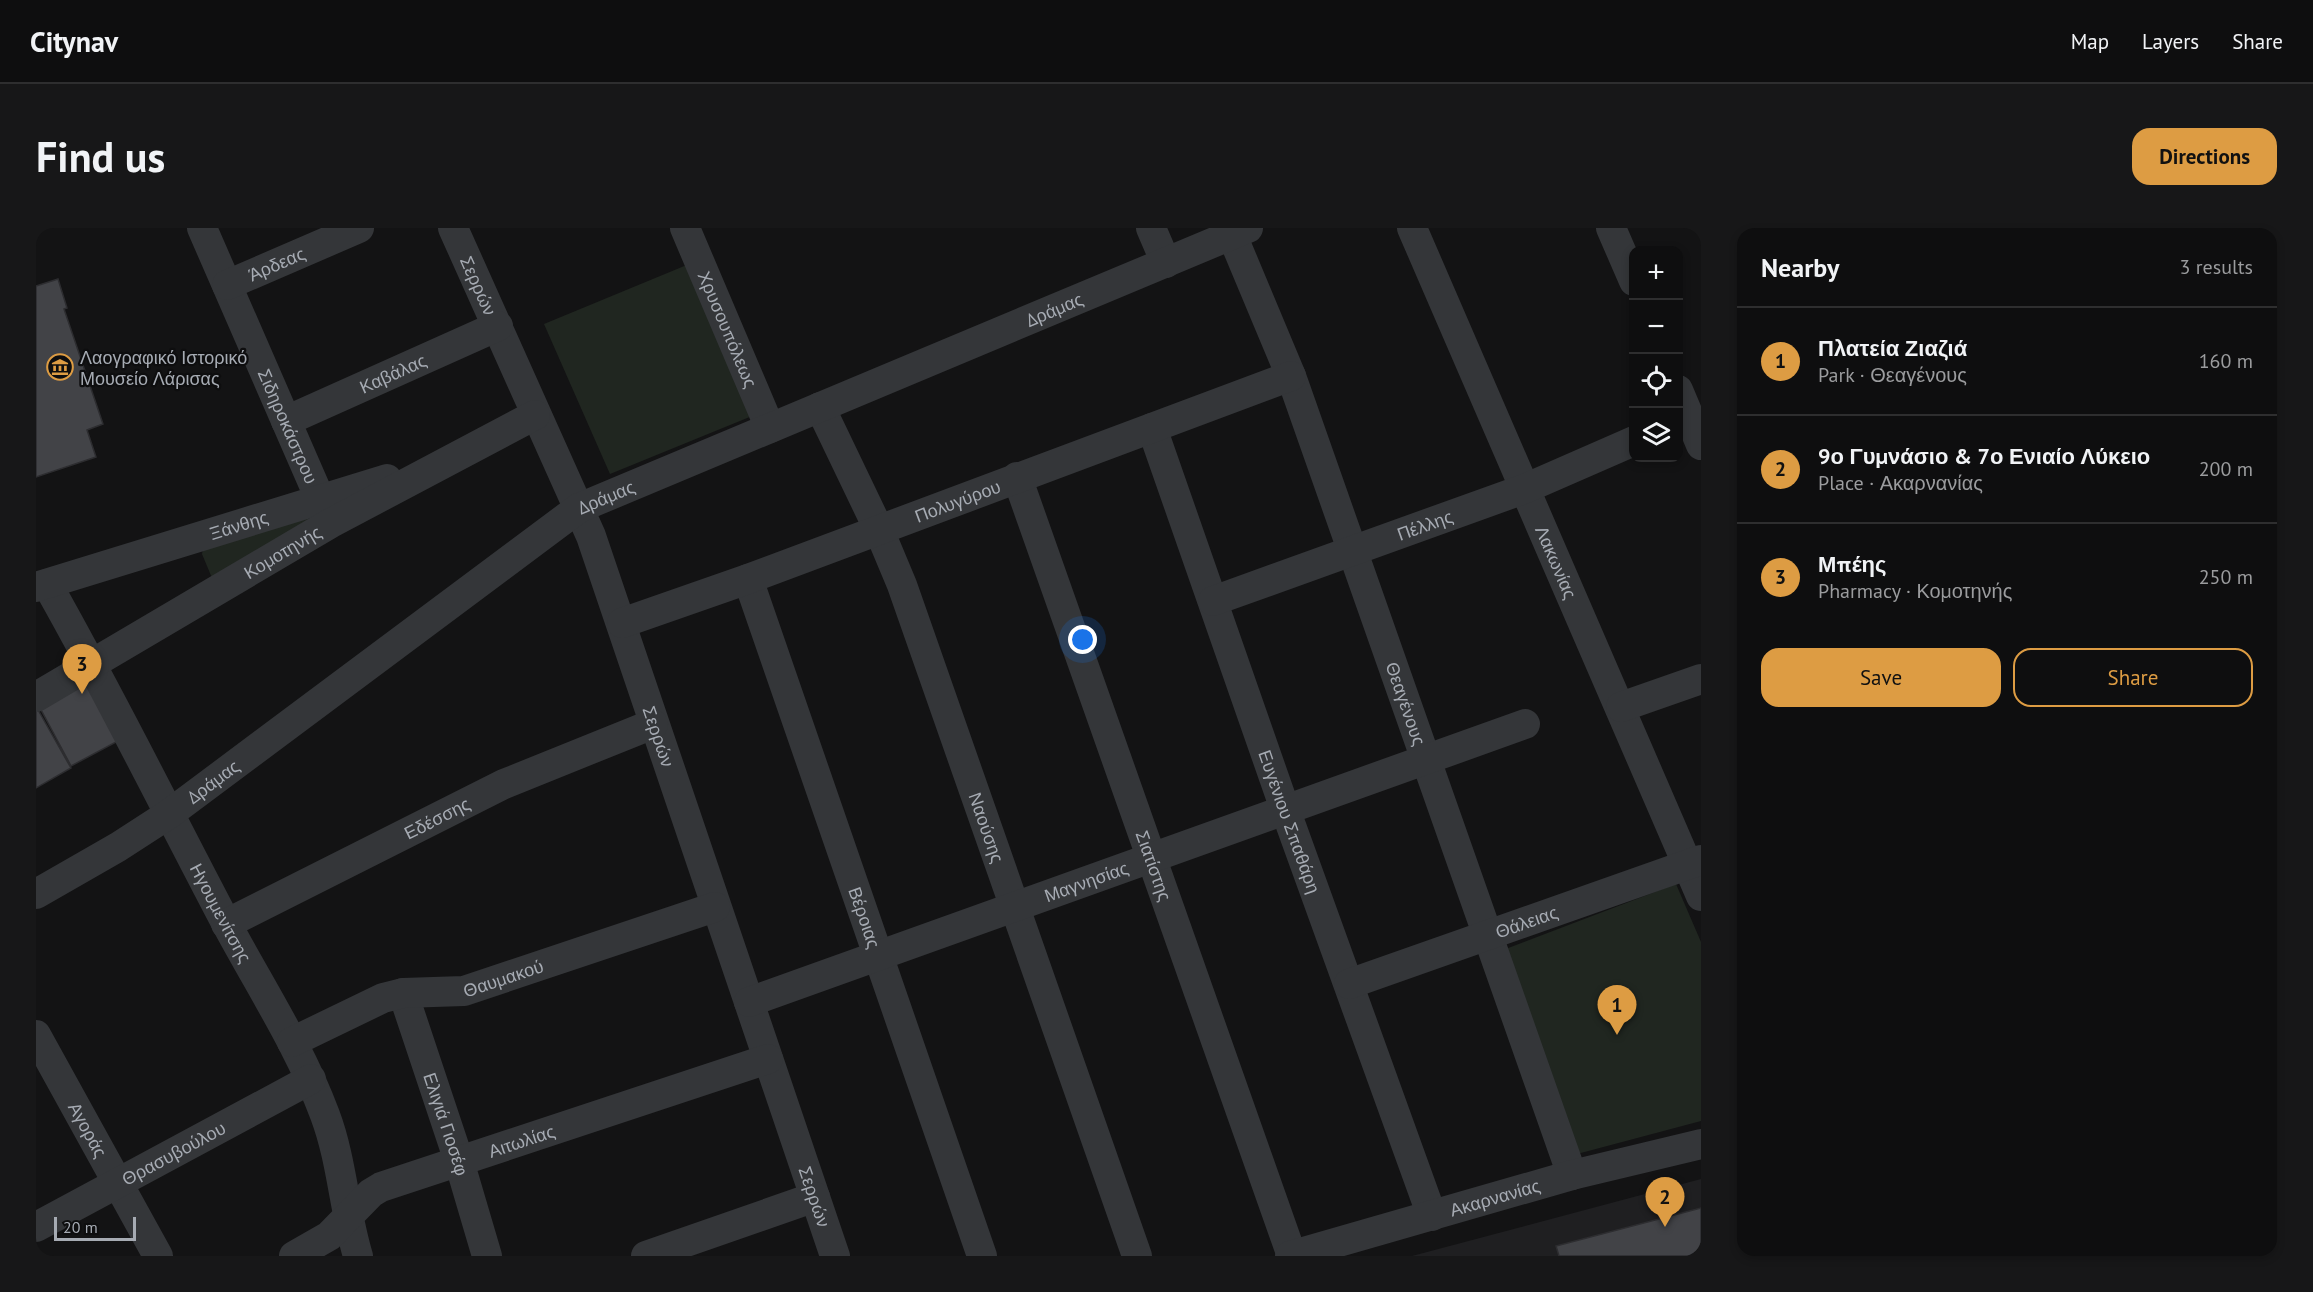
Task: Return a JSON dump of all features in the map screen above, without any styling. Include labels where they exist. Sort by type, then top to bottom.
[{"type":"street","name":"Σιδηροκάστρου","points":[[202,228],[325,511]]},
{"type":"street","name":"Άρδεας","points":[[227,285],[359,228]]},
{"type":"street","name":"Σερρών","points":[[453,228],[498,326],[535,415],[579,508],[622,623],[653,724],[835,1256]]},
{"type":"street","points":[[1151,228],[1166,263]]},
{"type":"street","name":"Λακωνίας","points":[[1412,228],[1524,489],[1694,863],[1701,896]]},
{"type":"street","points":[[1611,228],[1629,269]]},
{"type":"street","name":"Χρυσουπόλεως","points":[[695,231],[770,428]]},
{"type":"street","name":"Δράμας","points":[[36,894],[118,847],[169,814],[579,508],[1240,231]]},
{"type":"street","name":"Θεαγένους","points":[[1240,231],[1572,1175]]},
{"type":"street","name":"Καβάλας","points":[[286,421],[498,326]]},
{"type":"street","name":"Πολυγύρου","points":[[622,623],[748,579],[1291,376]]},
{"type":"street","name":"Ναούσης","points":[[820,407],[879,530],[902,585],[1137,1256]]},
{"type":"street","points":[[1687,410],[1701,445]]},
{"type":"street","name":"Κομοτηνής","points":[[36,697],[93,666],[325,511],[439,464],[535,415]]},
{"type":"street","name":"Ευγένιου Σπαθάρη","points":[[1152,428],[1285,809],[1432,1216]]},
{"type":"street","name":"Πέλλης","points":[[1213,601],[1524,489],[1629,443]]},
{"type":"street","name":"Σιατίστης","points":[[1017,477],[1291,1256]]},
{"type":"street","name":"Ξάνθης","points":[[41,586],[325,511]]},
{"type":"street","name":"Βέροιας","points":[[748,579],[876,956],[982,1256]]},
{"type":"street","name":"Ηγουμενίτσης","points":[[41,586],[93,666],[226,924],[311,1079],[334,1142],[347,1220],[358,1256]]},
{"type":"street","points":[[1622,707],[1701,679]]},
{"type":"street","name":"Εδέσσης","points":[[226,924],[504,784],[653,724]]},
{"type":"street","name":"Μαγνησίας","points":[[749,1002],[1525,724]]},
{"type":"street","name":"Θάλειας","points":[[1350,984],[1694,863]]},
{"type":"street","name":"Θαυμακού","points":[[292,1042],[383,998],[403,993],[464,991],[715,907]]},
{"type":"street","name":"Ελιγιά Γιοσέφ","points":[[403,993],[459,1161],[487,1256]]},
{"type":"street","name":"Αγοράς","points":[[36,1035],[158,1256]]},
{"type":"street","name":"Αιτωλίας","points":[[294,1256],[329,1236],[381,1187],[768,1059]]},
{"type":"street","name":"Θρασυβούλου","points":[[36,1227],[311,1079]]},
{"type":"street","name":"Ακαρνανίας","points":[[1291,1256],[1572,1175],[1701,1144]]},
{"type":"street","points":[[646,1256],[815,1197]]},
{"type":"shaded area","points":[[694,262],[757,414],[610,474],[544,324]]},
{"type":"shaded area","points":[[309,518],[311,524],[212,578],[202,554],[203,549]]},
{"type":"shaded area","points":[[1676,884],[1701,942],[1701,1121],[1577,1154],[1503,950]]},
{"type":"shaded area","points":[[1701,1179],[1701,1256],[1412,1256]]},
{"type":"building","name":"Λαογραφικό Ιστορικό Μουσείο Λάρισας","points":[[58,279],[67,308],[64,309],[103,424],[87,430],[96,457],[36,477],[36,286]]},
{"type":"building","points":[[86,681],[118,741],[71,766],[39,706]]},
{"type":"building","points":[[36,709],[71,768],[36,788]]},
{"type":"building","points":[[1701,1208],[1701,1256],[1559,1256],[1556,1246]]},
{"type":"place","name":"Λαογραφικό Ιστορικό Μουσείο Λάρισας","points":[[60,367]]},
{"type":"place","name":"Μπέης","points":[[82,694]]},
{"type":"place","name":"Πλατεία Ζιαζιά","points":[[1617,1035]]},
{"type":"place","name":"9ο Γυμνάσιο & 7ο Ενιαίο Λύκειο","points":[[1665,1227]]}]
